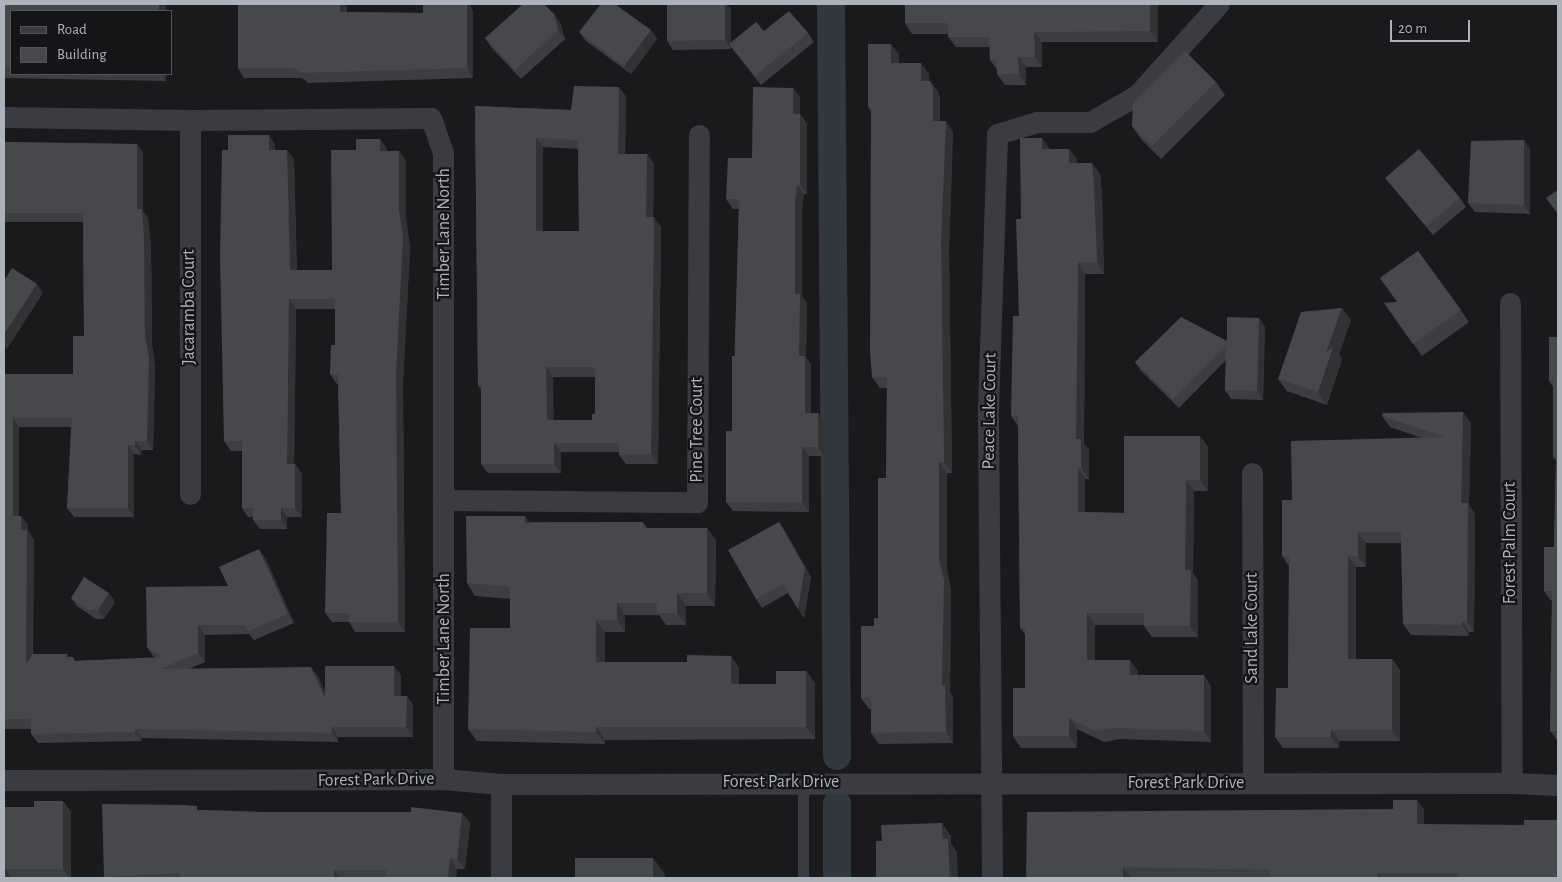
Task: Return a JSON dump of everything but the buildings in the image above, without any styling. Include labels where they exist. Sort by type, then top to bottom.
[{"type":"street","name":"Peace Lake Court","points":[[993,783],[988,409],[997,134],[1037,122],[1090,122],[1137,95],[1219,4]]},
{"type":"street","name":"Timber Lane North","points":[[4,117],[190,120],[431,118],[443,153],[445,500],[443,779]]},
{"type":"street","name":"Jacaramba Court","points":[[190,120],[190,494]]},
{"type":"street","name":"Pine Tree Court","points":[[445,500],[697,502],[699,135]]},
{"type":"street","name":"Forest Palm Court","points":[[1510,303],[1512,783]]},
{"type":"street","name":"Sand Lake Court","points":[[1252,473],[1253,783]]},
{"type":"street","name":"Forest Park Drive","points":[[4,780],[443,779],[501,784],[1512,783],[1558,785]]},
{"type":"street","points":[[992,878],[993,783]]},
{"type":"street","points":[[500,878],[501,784]]},
{"type":"lane","points":[[803,783],[804,878]]},
{"type":"waterway","points":[[831,4],[837,756]]},
{"type":"waterway","points":[[837,804],[837,878]]}]
